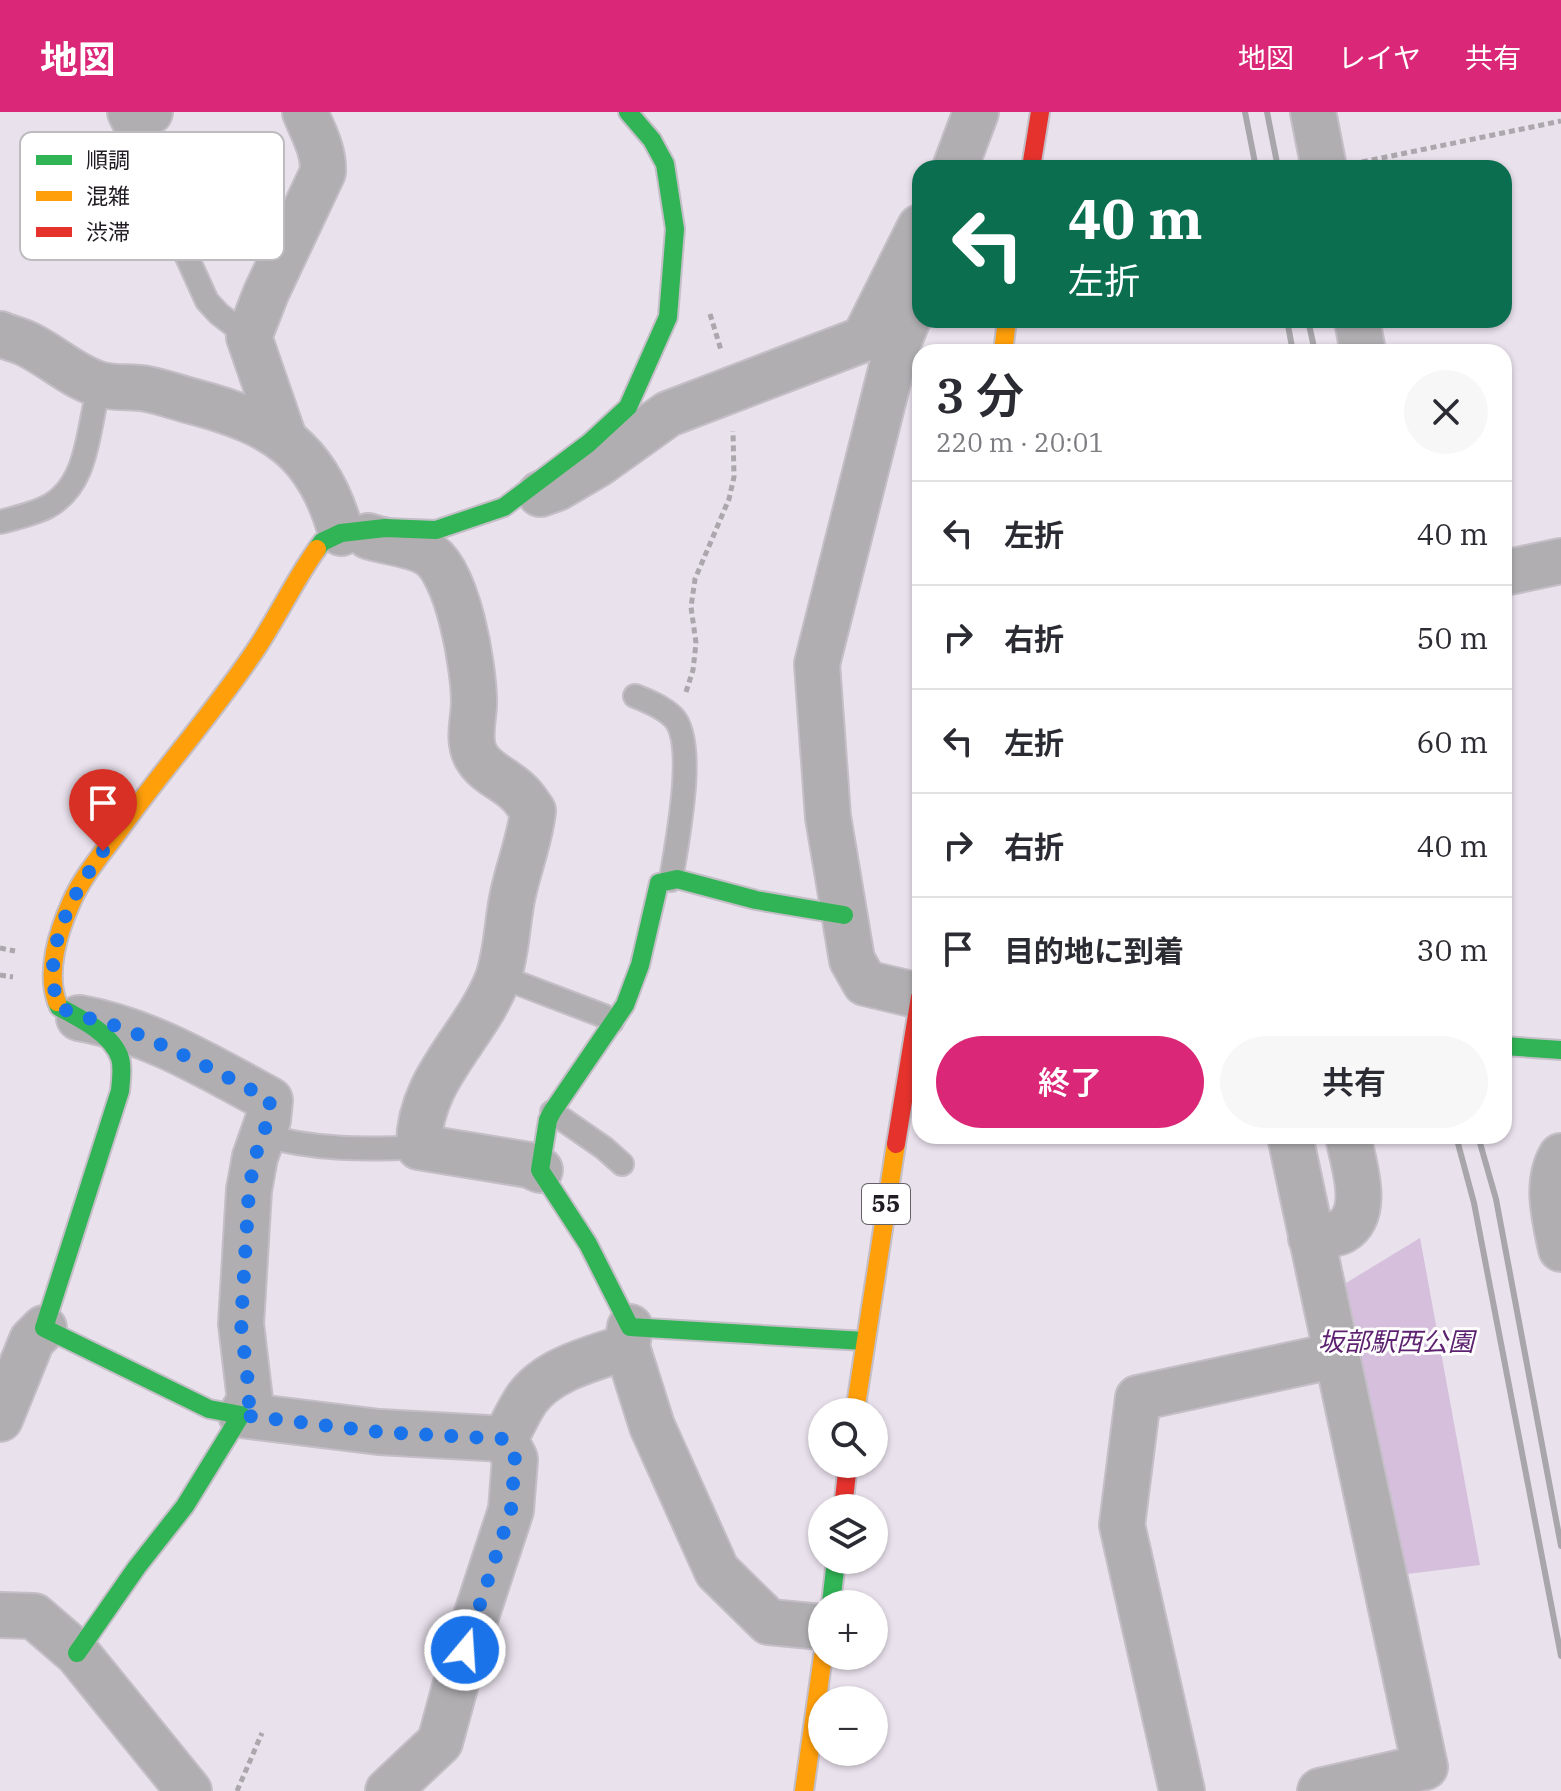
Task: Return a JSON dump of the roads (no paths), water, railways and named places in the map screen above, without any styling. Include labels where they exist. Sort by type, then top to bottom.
[{"type":"street","points":[[284,255],[323,172],[324,159],[305,112]]},
{"type":"street","points":[[504,507],[589,443],[628,407],[668,317],[675,229],[665,164],[652,140],[628,112]]},
{"type":"street","points":[[937,160],[946,112]]},
{"type":"street","points":[[958,160],[976,112]]},
{"type":"street","points":[[1032,160],[1040,112]]},
{"type":"street","points":[[1313,112],[1333,160]]},
{"type":"street","points":[[0,1419],[32,1340],[44,1328],[120,1091],[122,1073],[118,1053],[79,1018],[59,1007],[53,990],[54,957],[71,902],[88,873],[150,787],[251,657],[311,555],[322,542],[347,532],[385,528],[436,530],[557,488],[598,464],[668,414],[864,339],[912,243]]},
{"type":"street","points":[[282,260],[249,337],[284,438],[316,473],[347,532],[427,553],[443,568],[454,595],[468,652],[474,700],[472,742],[475,756],[485,768],[517,791],[533,811],[513,893],[499,976],[424,1105],[419,1125],[419,1147],[529,1165],[540,1170],[588,1244],[629,1337],[652,1426],[717,1571],[769,1622],[808,1626]]},
{"type":"street","points":[[912,309],[897,346],[817,664],[828,817],[852,960],[865,983],[912,994]]},
{"type":"street","points":[[0,334],[29,344],[65,368],[100,385],[146,389],[217,408],[284,438]]},
{"type":"street","points":[[1512,571],[1561,561]]},
{"type":"street","points":[[540,1170],[552,1112],[625,1005],[640,965],[659,883],[677,879],[756,900],[844,915]]},
{"type":"street","points":[[77,1653],[137,1567],[185,1506],[250,1400],[241,1324],[249,1190],[255,1157],[268,1120],[270,1100],[176,1050],[112,1023],[79,1018]]},
{"type":"street","name":"55","points":[[857,1398],[912,1045]]},
{"type":"street","points":[[1512,1047],[1561,1050]]},
{"type":"street","points":[[1292,1144],[1425,1767],[1320,1791]]},
{"type":"street","points":[[1311,1238],[1342,1231],[1355,1216],[1359,1199],[1349,1144]]},
{"type":"street","points":[[1561,1156],[1554,1174],[1553,1194],[1561,1249]]},
{"type":"street","points":[[44,1328],[209,1409],[379,1432],[505,1439]]},
{"type":"street","points":[[505,1439],[527,1399],[540,1385],[629,1337],[864,1341]]},
{"type":"street","points":[[1182,1791],[1122,1525],[1138,1398],[1337,1355]]},
{"type":"street","points":[[388,1791],[440,1742],[465,1650],[511,1510],[515,1459],[505,1439]]},
{"type":"street","points":[[0,1584],[17,1616],[77,1653],[189,1791]]},
{"type":"street","points":[[804,1791],[821,1670]]},
{"type":"lane","points":[[188,260],[207,301],[249,337]]},
{"type":"lane","points":[[0,522],[49,506],[75,478],[85,454],[100,385]]},
{"type":"lane","points":[[635,696],[675,718],[684,741],[681,819],[671,880]]},
{"type":"lane","points":[[499,976],[604,1016],[612,1022]]},
{"type":"lane","points":[[552,1112],[622,1164]]},
{"type":"lane","points":[[263,1135],[284,1141],[345,1148],[419,1147]]},
{"type":"railway","points":[[1245,112],[1254,160]]},
{"type":"railway","points":[[1267,112],[1276,160]]},
{"type":"railway","points":[[1288,328],[1292,344]]},
{"type":"railway","points":[[1310,328],[1313,344]]},
{"type":"railway","points":[[1458,1144],[1474,1203],[1561,1656]]},
{"type":"railway","points":[[1480,1144],[1496,1199],[1561,1546]]},
{"type":"park label","name":"坂部駅西公園","points":[[1396,1342]]}]
